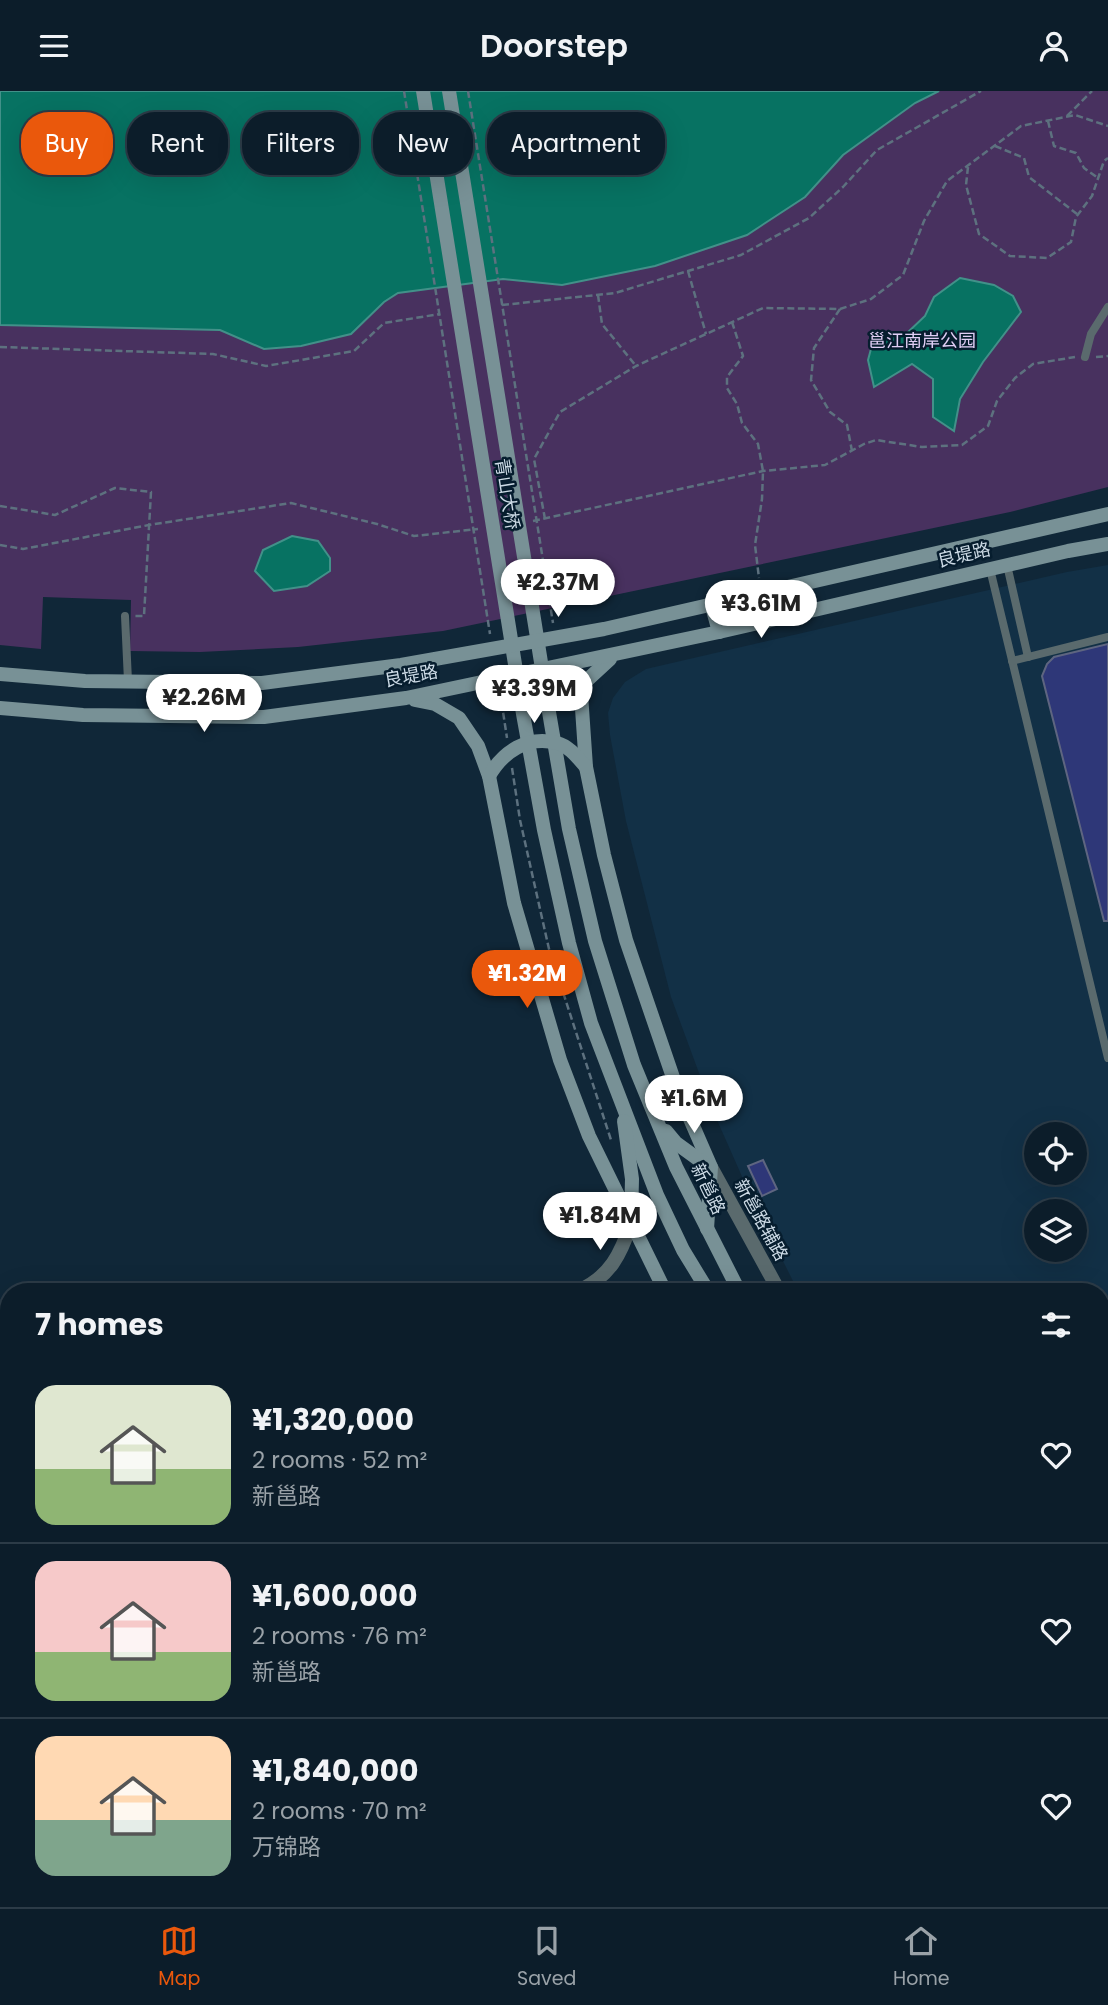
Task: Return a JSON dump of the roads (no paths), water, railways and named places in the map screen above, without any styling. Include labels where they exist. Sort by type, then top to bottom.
[{"type":"main road","name":"青山大桥","points":[[422,91],[544,830],[569,943],[591,1023],[621,1102]]},
{"type":"main road","name":"青山大桥","points":[[449,91],[569,829],[595,941]]},
{"type":"main road","name":"良堤路","points":[[0,674],[85,681],[262,683],[401,665],[604,629],[1108,515]]},
{"type":"main road","name":"良堤路","points":[[0,708],[83,715],[264,717],[406,698],[615,655],[1108,544]]},
{"type":"main road","points":[[711,603],[719,632]]},
{"type":"main road","points":[[615,655],[599,666],[585,682],[581,694],[586,767],[604,855],[630,953],[677,1089],[711,1167],[707,1230]]},
{"type":"main road","points":[[406,698],[435,704],[459,718],[478,746],[489,776],[514,903],[560,1060],[589,1136],[662,1283]]},
{"type":"main road","points":[[489,776],[499,759],[512,748],[535,742],[558,743],[571,750],[586,767]]},
{"type":"main road","name":"新邕路","points":[[595,941],[634,1065],[676,1167],[735,1283]]},
{"type":"main road","points":[[621,1102],[632,1179],[631,1223]]},
{"type":"main road","points":[[621,1102],[657,1195],[683,1250],[703,1283]]},
{"type":"main road","points":[[658,1122],[676,1143],[711,1167]]},
{"type":"street","name":"新邕路辅路","points":[[711,1167],[775,1283]]},
{"type":"street","points":[[594,1283],[608,1272],[621,1253],[631,1223]]},
{"type":"lane","points":[[1085,357],[1091,334],[1108,307]]},
{"type":"lane","points":[[1007,565],[1028,657]]},
{"type":"lane","points":[[990,569],[1108,1058]]},
{"type":"lane","points":[[125,616],[128,681]]},
{"type":"lane","points":[[1012,661],[1108,637]]},
{"type":"park label","name":"邕江南岸公园","points":[[922,341]]}]
